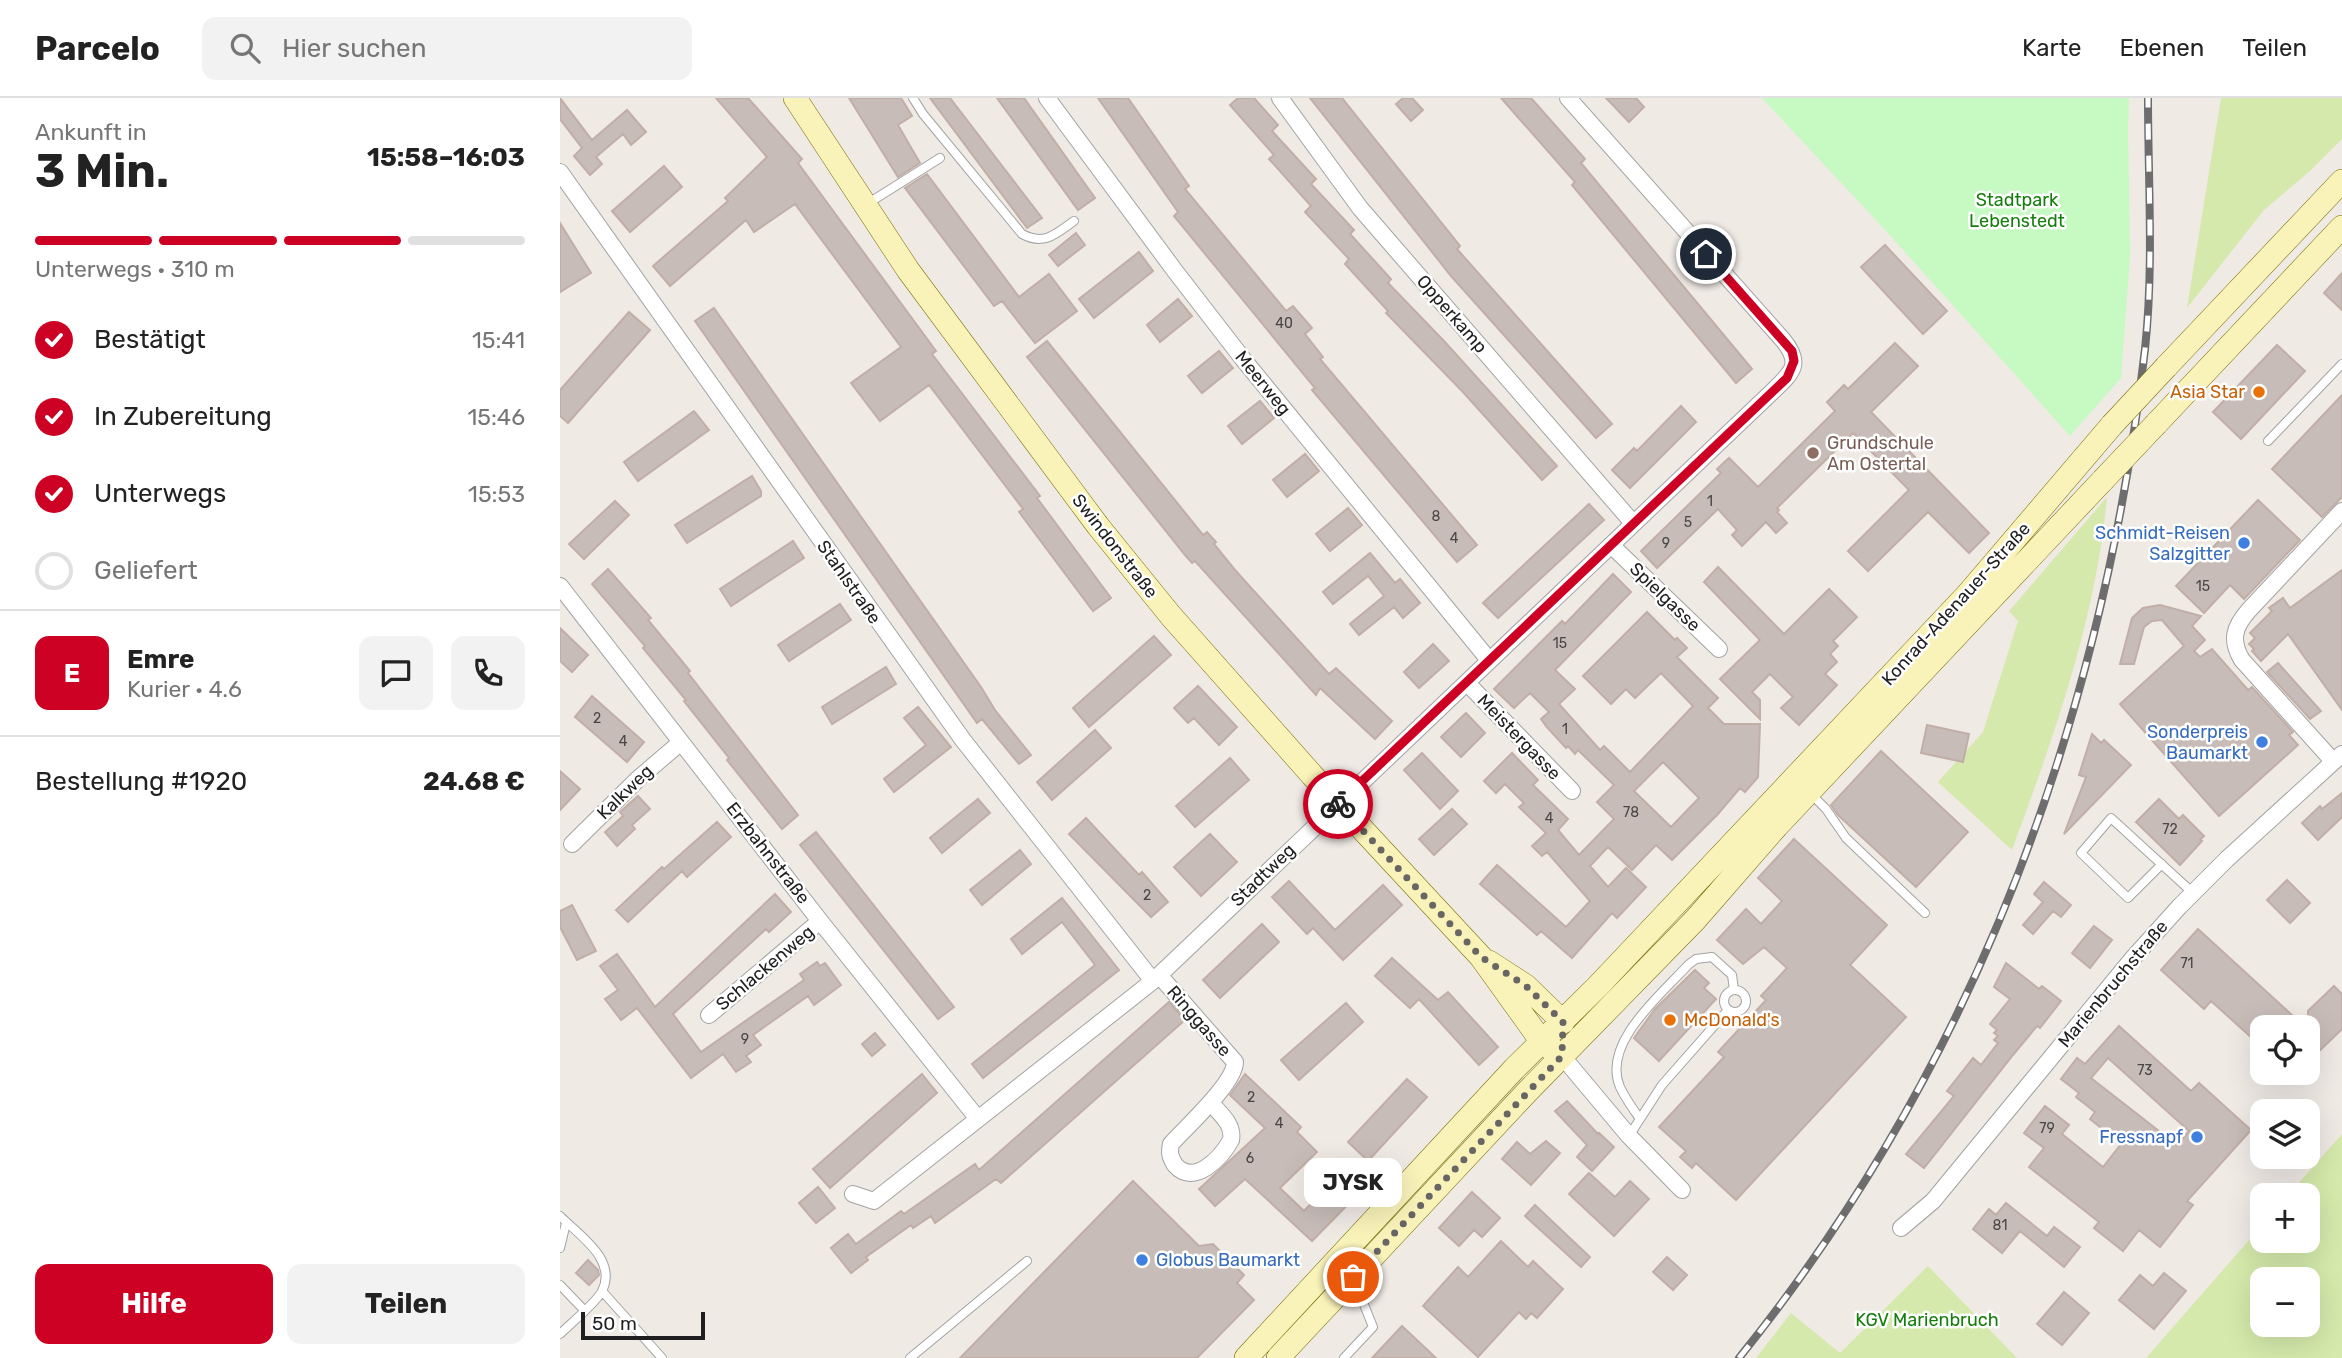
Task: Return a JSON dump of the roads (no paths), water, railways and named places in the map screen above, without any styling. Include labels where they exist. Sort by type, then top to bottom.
[{"type":"street","name":"Swindonstraße","points":[[795,98],[864,206],[957,338],[1098,526],[1171,616],[1338,803],[1481,957],[1542,1042]]},
{"type":"street","name":"Meerweg","points":[[1047,98],[1243,359],[1489,660]]},
{"type":"street","name":"Opperkamp","points":[[1280,98],[1360,208],[1633,523]]},
{"type":"street","name":"Stadtweg","points":[[853,1194],[874,1200],[1156,978],[1787,378],[1794,361],[1792,351],[1568,98]]},
{"type":"street","name":"Stahlstraße","points":[[560,172],[940,709],[1156,978]]},
{"type":"street","name":"Konrad-Adenauer-Straße","points":[[1246,1358],[1967,595],[2112,425],[2342,181]]},
{"type":"street","name":"Konrad-Adenauer-Straße","points":[[1278,1358],[1562,1056],[1685,930],[1809,792],[2342,227]]},
{"type":"street","points":[[2337,758],[2242,660],[2235,649],[2235,634],[2239,621],[2342,511]]},
{"type":"street","name":"Spielgasse","points":[[1611,545],[1719,649]]},
{"type":"street","name":"Erzbahnstraße","points":[[560,586],[820,921],[978,1119]]},
{"type":"street","name":"Meistergasse","points":[[1466,683],[1572,791]]},
{"type":"street","name":"Kalkweg","points":[[572,845],[639,778],[681,742]]},
{"type":"street","name":"Marienbruchstraße","points":[[1901,1228],[1933,1201],[2133,958],[2193,893],[2337,758]]},
{"type":"street","name":"Schlackenweg","points":[[709,1015],[820,921]]},
{"type":"street","name":"Swindonstraße","points":[[1481,957],[1526,986],[1563,1022]]},
{"type":"street","name":"Ringgasse","points":[[1156,978],[1235,1062],[1235,1070],[1211,1102],[1171,1144],[1169,1153],[1172,1161],[1187,1173],[1196,1174],[1204,1170],[1231,1140],[1232,1134],[1227,1121],[1211,1102]]},
{"type":"street","points":[[1562,1056],[1563,1022]]},
{"type":"street","points":[[1542,1042],[1562,1056],[1629,1136],[1682,1191]]},
{"type":"lane","points":[[913,98],[923,114],[1022,234],[1032,239],[1044,239],[1074,221]]},
{"type":"lane","points":[[864,206],[940,158]]},
{"type":"lane","points":[[2268,441],[2342,364]]},
{"type":"lane","points":[[1809,792],[1826,809],[1846,838],[1925,913]]},
{"type":"lane","points":[[2162,864],[2128,898],[2081,853],[2110,818],[2162,864],[2193,893]]},
{"type":"lane","points":[[1640,1119],[1619,1086],[1616,1072],[1619,1052],[1626,1034],[1688,965],[1696,960],[1712,957],[1732,975],[1734,990]]},
{"type":"lane","points":[[1728,1010],[1742,1011],[1746,1004],[1745,995],[1734,990]]},
{"type":"lane","points":[[1728,1010],[1724,1000],[1727,994],[1734,990]]},
{"type":"lane","points":[[1629,1136],[1662,1085],[1728,1010]]},
{"type":"lane","points":[[560,1248],[563,1219]]},
{"type":"lane","points":[[560,1334],[602,1291],[607,1270],[598,1253],[563,1219]]},
{"type":"lane","points":[[910,1358],[1027,1261]]},
{"type":"lane","points":[[1344,1358],[1373,1327],[1353,1277]]},
{"type":"lane","points":[[560,1285],[584,1310]]},
{"type":"lane","points":[[602,1291],[662,1358]]},
{"type":"railway","points":[[1739,1358],[1822,1246],[1896,1129],[1960,1008],[2014,883],[2060,754],[2097,622],[2125,487],[2145,349],[2150,255],[2148,98]]},
{"type":"place","name":"Asia Star","points":[[2259,392]]},
{"type":"place","name":"Grundschule Am Ostertal","points":[[1813,453]]},
{"type":"place","name":"Schmidt-Reisen Salzgitter","points":[[2244,543]]},
{"type":"place","name":"Sonderpreis Baumarkt","points":[[2262,742]]},
{"type":"place","name":"McDonald's","points":[[1670,1020]]},
{"type":"place","name":"Fressnapf","points":[[2197,1137]]},
{"type":"place","name":"Globus Baumarkt","points":[[1142,1260]]},
{"type":"place","name":"JYSK","points":[[1353,1277]]},
{"type":"park label","name":"Stadtpark Lebenstedt","points":[[2017,210]]},
{"type":"park label","name":"KGV Marienbruch","points":[[1927,1320]]}]
